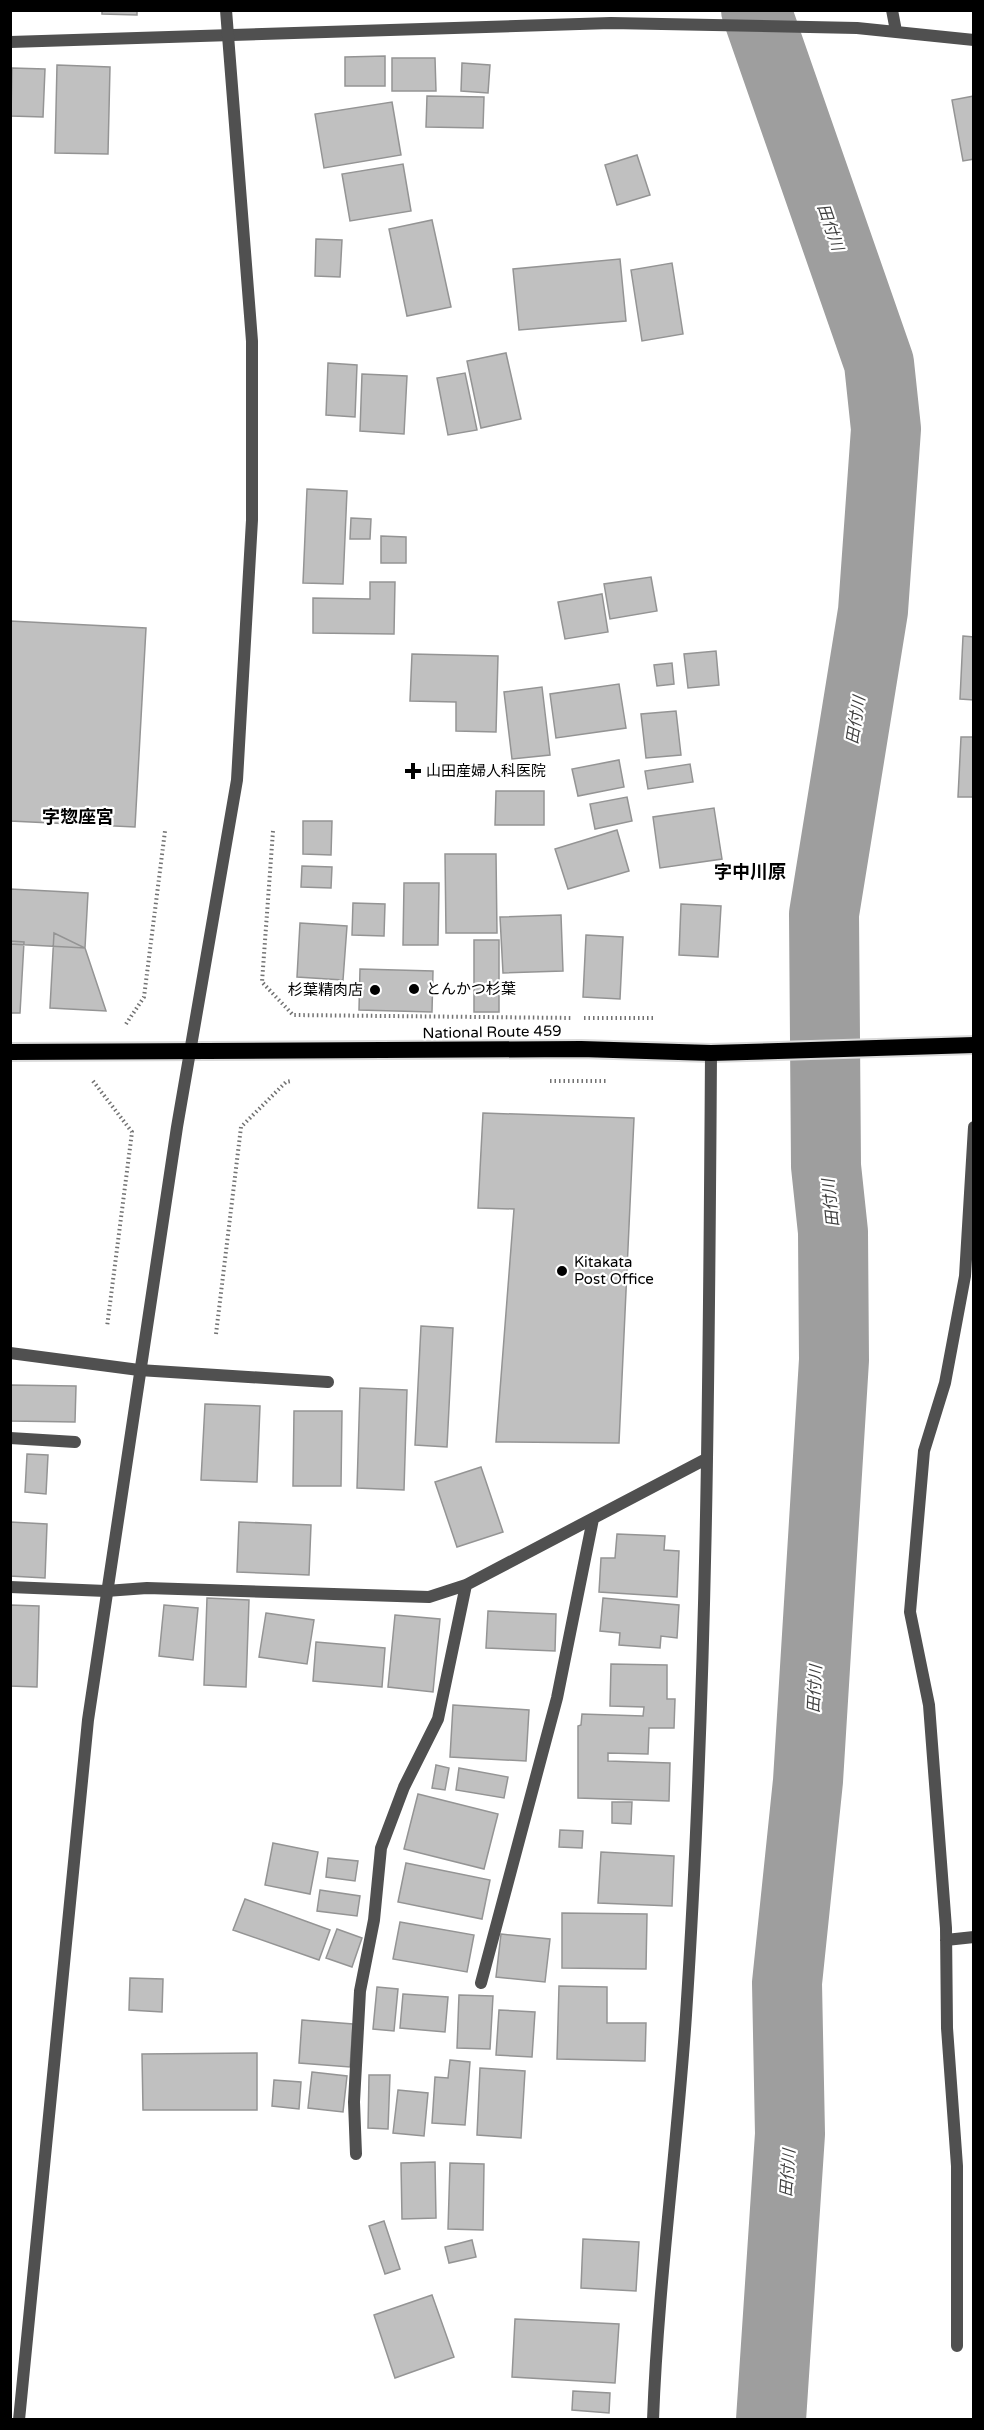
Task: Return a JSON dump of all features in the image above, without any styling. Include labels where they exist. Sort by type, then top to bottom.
[{"type":"highway","name":"National Route 459","points":[[10,1052],[191,1053],[581,1049],[711,1053],[965,1045]]},
{"type":"street","points":[[19,2420],[88,1720],[139,1370],[237,780],[252,520],[252,341],[226,10]]},
{"type":"street","points":[[892,10],[896,31]]},
{"type":"street","points":[[10,42],[228,36],[609,16],[857,28],[974,40]]},
{"type":"street","points":[[653,2420],[656,2338],[686,2016],[700,1684],[706,1459],[711,1053]]},
{"type":"street","points":[[957,2346],[957,2166],[947,2028],[946,1940],[929,1705],[910,1612],[924,1451],[945,1383],[965,1276],[974,1127]]},
{"type":"street","points":[[10,1353],[139,1370],[328,1382]]},
{"type":"street","points":[[10,1438],[75,1442]]},
{"type":"street","points":[[10,1587],[106,1591],[147,1588],[429,1597],[466,1585],[706,1459]]},
{"type":"street","points":[[481,1983],[557,1698],[593,1519]]},
{"type":"street","points":[[356,2154],[354,2102],[360,1991],[374,1920],[381,1848],[404,1787],[438,1719],[466,1585]]},
{"type":"street","points":[[946,1940],[974,1936]]},
{"type":"path","points":[[114,1024],[126,1024],[144,997],[165,831]]},
{"type":"path","points":[[273,831],[262,982],[293,1015],[655,1018]]},
{"type":"path","points":[[81,1081],[93,1081],[132,1132],[108,1327]]},
{"type":"path","points":[[216,1334],[241,1127],[286,1082],[298,1081]]},
{"type":"path","points":[[548,1081],[607,1081]]},
{"type":"building","points":[[102,10],[137,10],[137,15],[102,14]]},
{"type":"building","points":[[385,56],[385,86],[345,86],[345,57]]},
{"type":"building","points":[[392,58],[435,58],[436,91],[392,91]]},
{"type":"building","points":[[462,63],[490,65],[488,93],[461,91]]},
{"type":"building","points":[[57,65],[110,67],[108,154],[55,153]]},
{"type":"building","points":[[12,68],[45,69],[43,117],[11,116]]},
{"type":"building","points":[[427,96],[484,97],[483,128],[426,127]]},
{"type":"building","points":[[974,96],[974,159],[963,161],[952,100]]},
{"type":"building","points":[[392,102],[401,155],[324,168],[315,114]]},
{"type":"building","points":[[637,155],[650,195],[617,205],[605,165]]},
{"type":"building","points":[[403,164],[411,211],[350,221],[342,174]]},
{"type":"building","points":[[432,220],[451,307],[407,316],[389,229]]},
{"type":"building","points":[[316,239],[342,240],[340,277],[315,276]]},
{"type":"building","points":[[620,259],[626,321],[519,330],[513,269]]},
{"type":"building","points":[[672,263],[683,334],[642,341],[631,270]]},
{"type":"building","points":[[506,353],[521,419],[481,428],[467,361]]},
{"type":"building","points":[[328,363],[357,365],[355,417],[326,415]]},
{"type":"building","points":[[465,373],[477,430],[448,435],[437,378]]},
{"type":"building","points":[[362,374],[407,376],[404,434],[360,431]]},
{"type":"building","points":[[307,489],[347,491],[343,584],[303,583]]},
{"type":"building","points":[[351,518],[371,519],[370,539],[350,539]]},
{"type":"building","points":[[381,536],[406,537],[406,563],[381,563]]},
{"type":"building","points":[[651,577],[657,611],[610,619],[604,584]]},
{"type":"building","points":[[370,582],[395,582],[394,634],[313,633],[313,598],[370,599]]},
{"type":"building","points":[[602,594],[608,632],[565,639],[558,602]]},
{"type":"building","points":[[10,621],[146,628],[135,827],[10,821]]},
{"type":"building","points":[[963,636],[974,637],[974,700],[960,699]]},
{"type":"building","points":[[716,651],[719,685],[688,688],[684,654]]},
{"type":"building","points":[[412,654],[498,656],[496,732],[456,731],[456,702],[410,701]]},
{"type":"building","points":[[672,663],[674,684],[657,686],[654,665]]},
{"type":"building","points":[[619,684],[626,728],[556,738],[550,694]]},
{"type":"building","points":[[542,687],[550,755],[512,759],[504,692]]},
{"type":"building","points":[[676,711],[681,755],[646,758],[641,714]]},
{"type":"building","points":[[961,737],[974,737],[974,797],[958,797]]},
{"type":"building","points":[[619,760],[624,787],[578,796],[572,769]]},
{"type":"building","points":[[690,764],[693,782],[648,789],[645,771]]},
{"type":"building","points":[[496,791],[544,791],[544,825],[495,825]]},
{"type":"building","points":[[627,797],[632,821],[595,829],[590,804]]},
{"type":"building","points":[[714,808],[722,859],[660,868],[653,817]]},
{"type":"building","points":[[303,821],[332,821],[331,855],[303,854]]},
{"type":"building","points":[[617,830],[629,871],[568,889],[555,849]]},
{"type":"building","points":[[445,854],[496,854],[497,933],[446,933]]},
{"type":"building","points":[[302,866],[332,867],[331,888],[301,887]]},
{"type":"building","points":[[404,883],[439,883],[438,945],[403,945]]},
{"type":"building","points":[[10,889],[88,893],[85,948],[10,944]]},
{"type":"building","points":[[353,903],[385,904],[384,936],[352,935]]},
{"type":"building","points":[[681,904],[721,906],[718,957],[679,955]]},
{"type":"building","points":[[561,915],[563,971],[503,973],[500,917]]},
{"type":"building","points":[[300,923],[347,926],[343,980],[297,977]]},
{"type":"building","points":[[54,933],[85,948],[106,1011],[50,1008]]},
{"type":"building","points":[[586,935],[623,937],[620,999],[583,997]]},
{"type":"building","points":[[474,940],[499,940],[499,1012],[474,1012]]},
{"type":"building","points":[[10,941],[24,942],[20,1013],[10,1013]]},
{"type":"building","points":[[360,969],[433,971],[432,1012],[359,1010]]},
{"type":"building","points":[[483,1113],[634,1118],[619,1443],[496,1442],[514,1209],[478,1208]]},
{"type":"building","points":[[421,1326],[453,1328],[447,1447],[415,1445]]},
{"type":"building","points":[[10,1385],[76,1386],[75,1422],[10,1421]]},
{"type":"building","points":[[360,1388],[407,1390],[404,1490],[357,1488]]},
{"type":"building","points":[[205,1404],[260,1406],[257,1482],[201,1480]]},
{"type":"building","points":[[294,1411],[342,1411],[341,1486],[293,1486]]},
{"type":"building","points":[[27,1454],[48,1455],[46,1494],[25,1492]]},
{"type":"building","points":[[481,1467],[503,1532],[457,1547],[435,1482]]},
{"type":"building","points":[[10,1522],[47,1524],[45,1578],[10,1576]]},
{"type":"building","points":[[239,1522],[311,1525],[309,1575],[237,1572]]},
{"type":"building","points":[[617,1534],[665,1536],[664,1550],[679,1551],[677,1597],[599,1592],[601,1558],[615,1558]]},
{"type":"building","points":[[207,1598],[249,1600],[246,1687],[204,1685]]},
{"type":"building","points":[[603,1598],[679,1605],[677,1638],[661,1636],[660,1648],[619,1645],[620,1633],[600,1631]]},
{"type":"building","points":[[10,1605],[39,1606],[37,1687],[10,1686]]},
{"type":"building","points":[[164,1605],[198,1608],[193,1660],[159,1656]]},
{"type":"building","points":[[488,1611],[556,1614],[555,1651],[486,1648]]},
{"type":"building","points":[[266,1613],[314,1620],[307,1664],[259,1657]]},
{"type":"building","points":[[395,1615],[440,1619],[433,1692],[388,1687]]},
{"type":"building","points":[[316,1642],[385,1648],[382,1687],[313,1681]]},
{"type":"building","points":[[611,1664],[667,1665],[667,1699],[675,1699],[674,1728],[649,1728],[648,1754],[608,1753],[608,1761],[670,1763],[669,1801],[578,1798],[578,1726],[581,1725],[582,1714],[643,1716],[644,1707],[610,1706]]},
{"type":"building","points":[[453,1705],[529,1710],[526,1761],[450,1757]]},
{"type":"building","points":[[436,1765],[449,1768],[445,1790],[432,1788]]},
{"type":"building","points":[[459,1768],[508,1777],[504,1798],[456,1790]]},
{"type":"building","points":[[418,1794],[498,1814],[484,1869],[404,1849]]},
{"type":"building","points":[[612,1802],[632,1802],[631,1824],[612,1823]]},
{"type":"building","points":[[560,1830],[583,1831],[582,1848],[559,1847]]},
{"type":"building","points":[[273,1843],[318,1852],[310,1894],[265,1885]]},
{"type":"building","points":[[601,1852],[674,1856],[672,1906],[598,1903]]},
{"type":"building","points":[[328,1858],[358,1861],[355,1881],[326,1877]]},
{"type":"building","points":[[406,1863],[490,1880],[482,1919],[398,1902]]},
{"type":"building","points":[[320,1890],[360,1896],[357,1916],[317,1911]]},
{"type":"building","points":[[245,1899],[330,1930],[319,1960],[233,1930]]},
{"type":"building","points":[[562,1913],[647,1914],[646,1969],[562,1968]]},
{"type":"building","points":[[400,1922],[474,1935],[467,1972],[393,1959]]},
{"type":"building","points":[[337,1929],[362,1938],[352,1967],[326,1958]]},
{"type":"building","points":[[501,1934],[550,1939],[545,1982],[496,1977]]},
{"type":"building","points":[[130,1978],[163,1979],[162,2012],[129,2010]]},
{"type":"building","points":[[559,1986],[607,1987],[607,2023],[646,2023],[645,2061],[557,2059]]},
{"type":"building","points":[[377,1987],[398,1989],[394,2031],[373,2029]]},
{"type":"building","points":[[403,1994],[448,1997],[445,2032],[400,2028]]},
{"type":"building","points":[[459,1995],[493,1996],[490,2049],[457,2048]]},
{"type":"building","points":[[499,2010],[535,2012],[532,2057],[496,2055]]},
{"type":"building","points":[[302,2020],[353,2024],[350,2067],[299,2063]]},
{"type":"building","points":[[257,2053],[257,2110],[143,2110],[142,2054]]},
{"type":"building","points":[[450,2060],[470,2062],[465,2125],[432,2123],[435,2077],[448,2078]]},
{"type":"building","points":[[480,2068],[525,2071],[521,2138],[477,2135]]},
{"type":"building","points":[[312,2072],[347,2076],[343,2112],[308,2108]]},
{"type":"building","points":[[369,2075],[390,2075],[388,2129],[368,2128]]},
{"type":"building","points":[[274,2080],[301,2082],[299,2109],[272,2106]]},
{"type":"building","points":[[398,2090],[428,2093],[424,2136],[393,2133]]},
{"type":"building","points":[[435,2162],[436,2218],[402,2219],[401,2163]]},
{"type":"building","points":[[450,2163],[484,2164],[483,2230],[448,2229]]},
{"type":"building","points":[[384,2221],[400,2269],[385,2274],[369,2226]]},
{"type":"building","points":[[583,2239],[639,2242],[636,2291],[581,2288]]},
{"type":"building","points":[[472,2240],[476,2257],[449,2263],[445,2247]]},
{"type":"building","points":[[432,2295],[454,2357],[395,2378],[374,2315]]},
{"type":"building","points":[[515,2319],[619,2324],[615,2383],[512,2377]]},
{"type":"building","points":[[573,2391],[610,2393],[609,2413],[572,2410]]},
{"type":"waterway","name":"田付川","points":[[756,10],[879,363],[886,429],[873,611],[824,914],[826,1166],[833,1232],[834,1360],[808,1781],[787,1983],[790,2134],[771,2420]]},
{"type":"place","name":"山田産婦人科医院","points":[[413,771]]},
{"type":"place","name":"とんかつ杉葉","points":[[414,989]]},
{"type":"place","name":"杉葉精肉店","points":[[375,990]]},
{"type":"place","name":"Kitakata Post Office","points":[[562,1271]]},
{"type":"district","name":"字惣座宮","points":[[78,817]]},
{"type":"district","name":"字中川原","points":[[750,872]]}]
